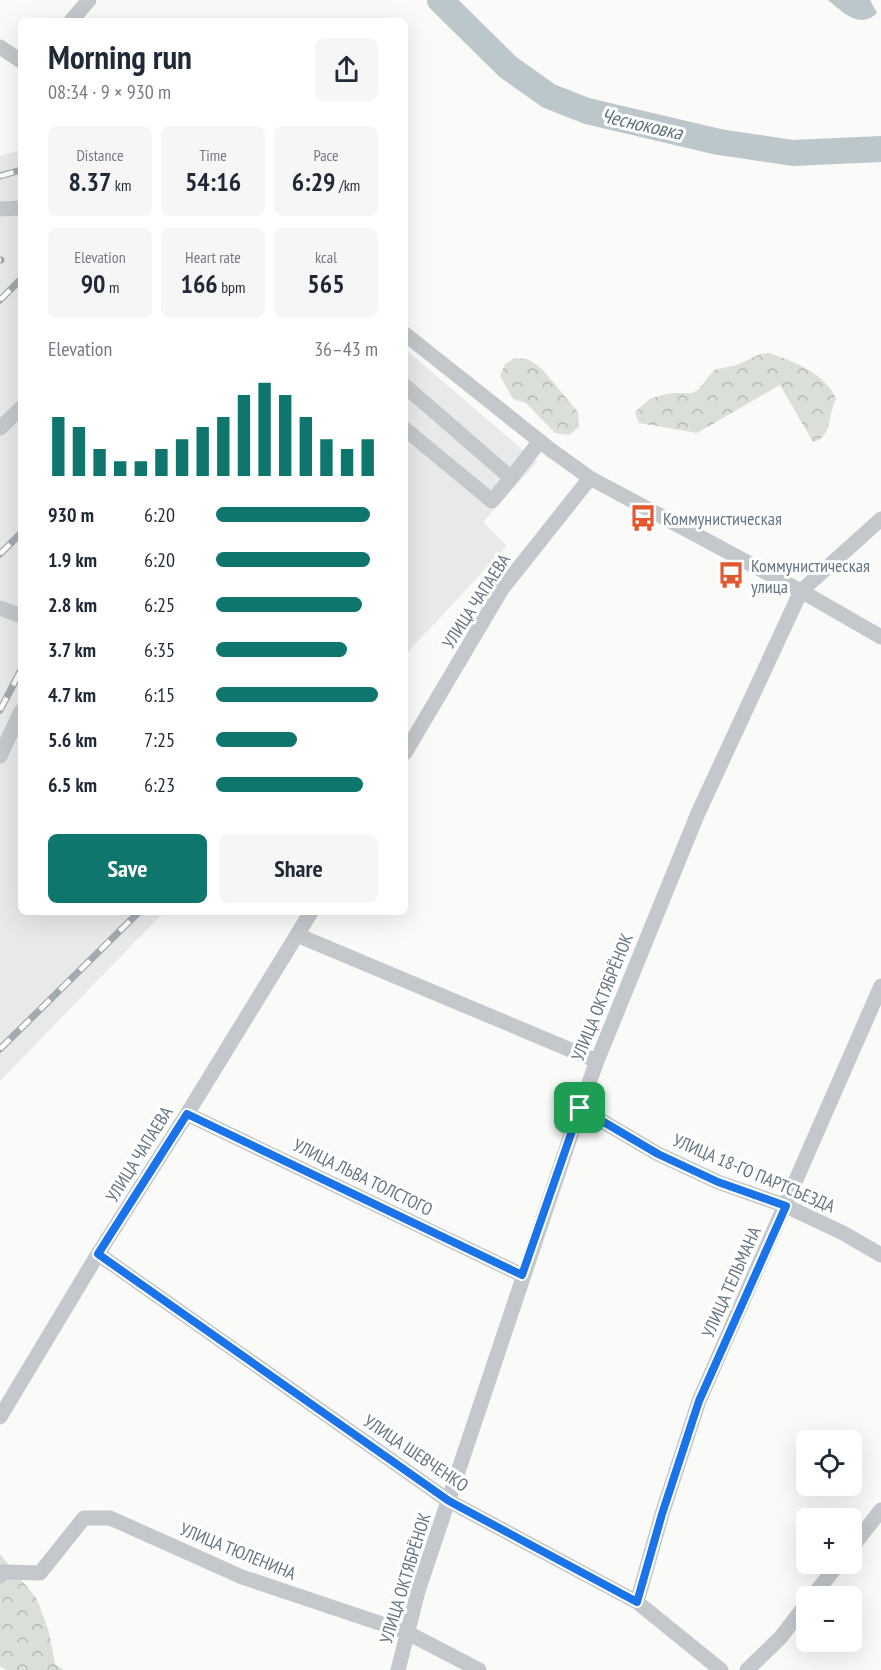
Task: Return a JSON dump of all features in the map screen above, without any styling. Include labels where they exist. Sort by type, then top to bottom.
[{"type":"street","points":[[73,18],[89,0]]},
{"type":"street","points":[[0,47],[18,59]]},
{"type":"street","points":[[0,208],[18,208]]},
{"type":"street","points":[[408,336],[590,478],[801,591],[881,637]]},
{"type":"street","points":[[408,389],[511,478]]},
{"type":"street","points":[[0,428],[18,411]]},
{"type":"street","points":[[408,431],[492,501],[540,441]]},
{"type":"street","name":"УЛИЦА ЧАПАЕВА","points":[[408,748],[502,590],[590,478]]},
{"type":"street","name":"УЛИЦА ОКТЯБРЁНОК","points":[[398,1670],[418,1591],[522,1275],[580,1108],[698,813],[801,591],[881,519]]},
{"type":"street","points":[[0,608],[18,615]]},
{"type":"street","points":[[0,756],[18,717]]},
{"type":"street","name":"УЛИЦА ЧАПАЕВА","points":[[0,1417],[98,1254],[309,915]]},
{"type":"street","points":[[297,935],[597,1061]]},
{"type":"street","name":"УЛИЦА ТЕЛЬМАНА","points":[[637,1602],[662,1514],[699,1401],[881,986]]},
{"type":"street","name":"УЛИЦА 18-ГО ПАРТСЪЕЗДА","points":[[580,1108],[658,1154],[718,1182],[786,1206],[843,1233],[881,1256]]},
{"type":"street","name":"УЛИЦА ЛЬВА ТОЛСТОГО","points":[[187,1114],[522,1275]]},
{"type":"street","name":"УЛИЦА ШЕВЧЕНКО","points":[[98,1254],[449,1501],[637,1602],[721,1670]]},
{"type":"street","points":[[862,1534],[881,1510]]},
{"type":"street","name":"УЛИЦА ТЮЛЕНИНА","points":[[0,1576],[4,1572],[40,1573],[84,1518],[110,1518],[242,1577],[406,1632],[479,1670]]},
{"type":"street","points":[[821,1586],[830,1574]]},
{"type":"street","points":[[747,1670],[781,1637],[796,1617]]},
{"type":"shaded area","points":[[828,0],[870,0],[877,13],[870,18],[858,20],[845,14]]},
{"type":"shaded area","points":[[18,151],[18,915],[161,915],[0,1081],[0,156]]},
{"type":"shaded area","points":[[408,352],[537,462],[483,522],[507,546],[408,652]]},
{"type":"green space","points":[[769,353],[808,370],[825,382],[831,390],[836,399],[827,431],[819,440],[813,442],[780,385],[697,433],[639,423],[635,412],[650,399],[672,393],[692,393],[699,389],[714,370],[737,365],[760,354]]},
{"type":"green space","points":[[515,358],[528,359],[542,369],[578,412],[579,427],[569,435],[555,433],[526,403],[513,399],[500,376],[505,364]]},
{"type":"green space","points":[[0,1554],[37,1599],[49,1632],[55,1664],[64,1670],[6,1670],[0,1666]]},
{"type":"waterway","name":"Чесноковка","points":[[440,0],[508,67],[549,96],[587,111],[719,142],[793,153],[881,149]]},
{"type":"railway","points":[[0,176],[18,171]]},
{"type":"railway","points":[[0,300],[18,282]]},
{"type":"railway","points":[[0,554],[18,536]]},
{"type":"railway","points":[[0,710],[18,676]]},
{"type":"railway","points":[[0,1049],[136,915]]},
{"type":"place","name":"Коммунистическая","points":[[643,518]]},
{"type":"place","name":"Коммунистическая улица","points":[[731,575]]},
{"type":"route","points":[[580,1108],[658,1154],[718,1182],[786,1206],[699,1401],[662,1514],[637,1602],[449,1501],[98,1254],[187,1114],[522,1275],[580,1108]]}]
